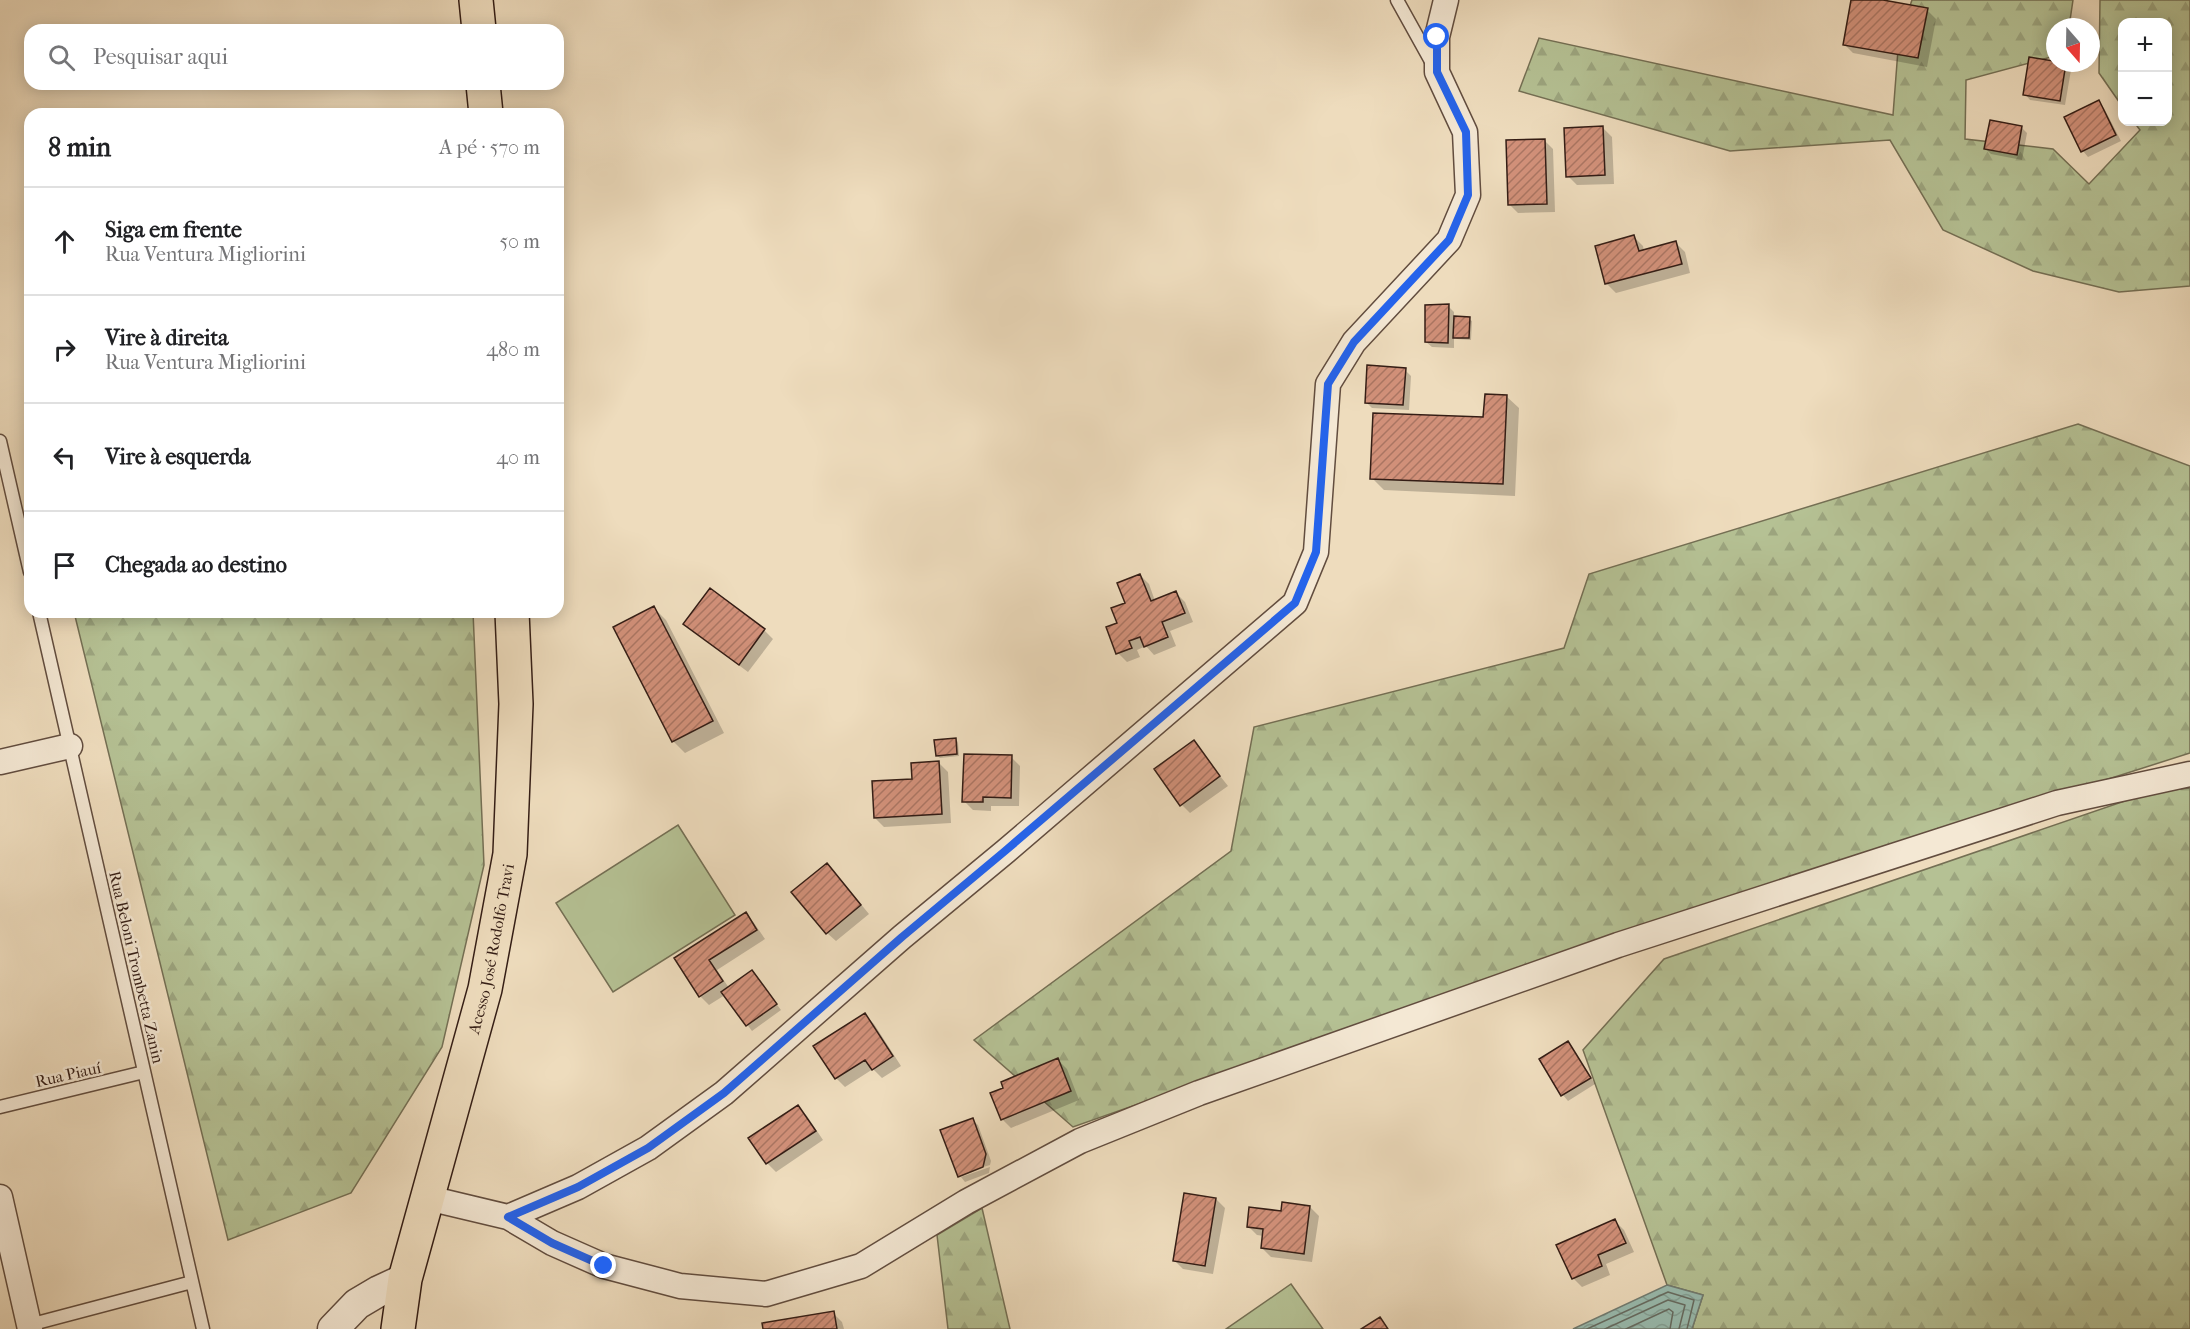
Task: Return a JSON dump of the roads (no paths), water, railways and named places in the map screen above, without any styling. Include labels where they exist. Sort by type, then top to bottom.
[{"type":"highway","points":[[476,0],[478,24]]},
{"type":"highway","points":[[484,90],[485,108]]},
{"type":"highway","name":"Acesso José Rodolfo Travi","points":[[398,1329],[405,1279],[485,989],[510,854],[516,704],[512,618]]},
{"type":"street","points":[[508,1217],[578,1187],[648,1148],[724,1093],[902,937],[1295,603],[1316,552],[1328,384],[1354,342],[1449,240],[1468,195],[1466,132],[1437,72],[1437,37],[1446,0]]},
{"type":"street","points":[[0,762],[70,746]]},
{"type":"street","points":[[428,1198],[508,1217],[552,1243],[604,1266],[680,1286],[766,1294],[861,1266],[966,1202],[1080,1141],[1199,1093],[1618,945],[2057,803],[2190,774]]},
{"type":"street","points":[[0,1197],[25,1328]]},
{"type":"street","points":[[333,1329],[357,1304],[405,1279]]},
{"type":"lane","points":[[1397,0],[1437,72]]},
{"type":"lane","points":[[0,441],[24,546]]},
{"type":"lane","name":"Rua Beloni Trombetta Zanin","points":[[40,618],[203,1329]]},
{"type":"lane","name":"Rua Piauí","points":[[0,1107],[144,1072]]},
{"type":"lane","points":[[25,1328],[192,1282]]},
{"type":"water","points":[[1667,1285],[1703,1295],[1692,1329],[1573,1329]]}]
